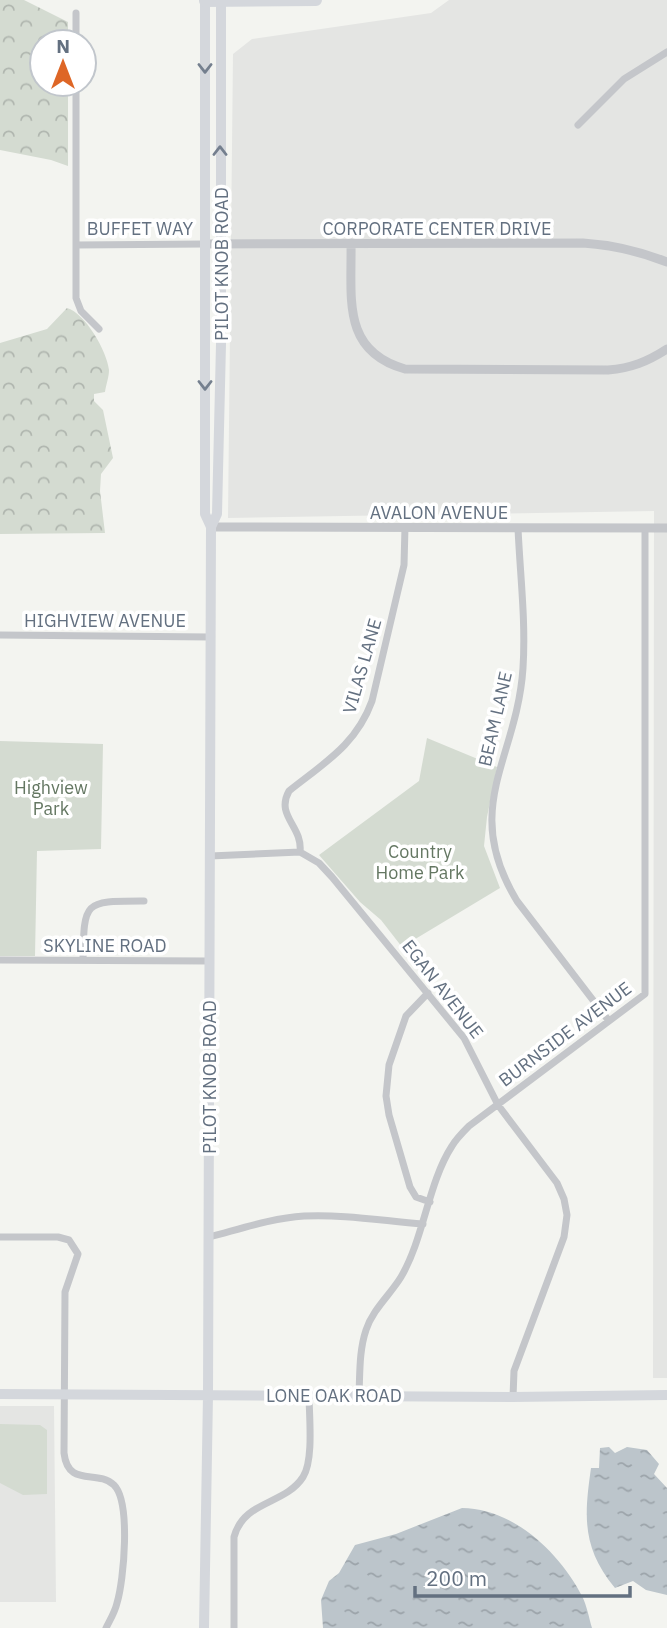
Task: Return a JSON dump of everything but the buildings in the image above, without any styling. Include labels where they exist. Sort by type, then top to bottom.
[{"type":"highway","points":[[205,0],[316,0]]},
{"type":"main road","name":"PILOT KNOB ROAD","points":[[204,1628],[208,1395],[211,527],[205,514],[205,0]]},
{"type":"main road","name":"PILOT KNOB ROAD","points":[[211,527],[218,514],[221,0]]},
{"type":"main road","name":"LONE OAK ROAD","points":[[0,1394],[513,1397],[667,1395]]},
{"type":"street","points":[[76,13],[76,28]]},
{"type":"street","points":[[578,125],[624,79],[667,52]]},
{"type":"street","points":[[76,98],[76,298],[81,311],[99,329]]},
{"type":"street","points":[[351,243],[352,311],[357,331],[365,346],[376,357],[391,365],[405,369],[608,370],[629,368],[649,361],[667,349]]},
{"type":"street","name":"CORPORATE CENTER DRIVE","points":[[205,244],[583,243],[620,247],[667,261]]},
{"type":"street","name":"BUFFET WAY","points":[[76,244],[205,244]]},
{"type":"street","points":[[205,460],[219,459]]},
{"type":"street","name":"AVALON AVENUE","points":[[211,527],[667,528]]},
{"type":"street","name":"VILAS LANE","points":[[300,852],[302,841],[286,813],[284,800],[289,791],[345,747],[366,718],[404,565],[404,527]]},
{"type":"street","name":"BEAM LANE","points":[[518,528],[524,637],[523,670],[518,702],[496,783],[491,834],[505,882],[608,1021]]},
{"type":"street","name":"BURNSIDE AVENUE","points":[[359,1394],[360,1357],[366,1330],[377,1307],[401,1276],[423,1224],[443,1163],[452,1146],[469,1125],[645,994],[645,528]]},
{"type":"street","name":"HIGHVIEW AVENUE","points":[[0,635],[210,637]]},
{"type":"street","points":[[210,856],[300,852]]},
{"type":"street","name":"EGAN AVENUE","points":[[300,852],[319,863],[464,1038],[498,1105],[557,1183],[565,1199],[567,1215],[564,1237],[514,1371],[513,1397]]},
{"type":"street","points":[[83,960],[84,921],[90,907],[104,901],[144,901]]},
{"type":"street","name":"SKYLINE ROAD","points":[[0,960],[209,961]]},
{"type":"street","points":[[428,993],[406,1016],[389,1065],[386,1096],[410,1186],[416,1197],[430,1202]]},
{"type":"street","points":[[209,1237],[270,1221],[303,1216],[336,1216],[423,1224]]},
{"type":"street","points":[[0,1237],[58,1237],[69,1240],[78,1254],[65,1292],[63,1430],[66,1462],[71,1471],[79,1476],[100,1478],[112,1483],[124,1508],[120,1595],[106,1628]]},
{"type":"street","points":[[234,1628],[234,1536],[237,1525],[245,1515],[292,1490],[304,1476],[309,1460],[309,1394]]},
{"type":"shaded area","points":[[449,0],[667,0],[667,1378],[653,1378],[654,511],[228,518],[233,54],[252,39],[431,13]]},
{"type":"shaded area","points":[[0,1406],[54,1406],[56,1602],[0,1602]]},
{"type":"green space","points":[[0,0],[24,0],[68,22],[68,28],[28,28],[28,98],[68,98],[68,166],[0,150]]},
{"type":"green space","points":[[67,308],[88,325],[104,353],[109,370],[105,392],[94,394],[94,401],[103,410],[113,458],[101,474],[100,491],[105,533],[0,534],[0,343],[47,329]]},
{"type":"green space","name":"Country Home Park","points":[[427,738],[497,767],[484,846],[500,888],[402,947],[381,920],[360,902],[319,855],[419,781]]},
{"type":"green space","name":"Highview Park","points":[[0,741],[103,744],[101,849],[37,851],[35,956],[0,956]]},
{"type":"green space","points":[[0,1424],[40,1425],[47,1430],[47,1494],[23,1495],[0,1483]]},
{"type":"water","points":[[609,1447],[615,1453],[627,1447],[647,1450],[659,1464],[654,1474],[667,1488],[667,1595],[646,1590],[633,1581],[615,1588],[596,1559],[588,1531],[587,1502],[591,1468],[599,1468],[600,1448]]},
{"type":"water","points":[[462,1508],[499,1516],[517,1525],[548,1549],[582,1596],[592,1628],[323,1628],[321,1600],[329,1581],[339,1573],[355,1545],[396,1534]]}]
